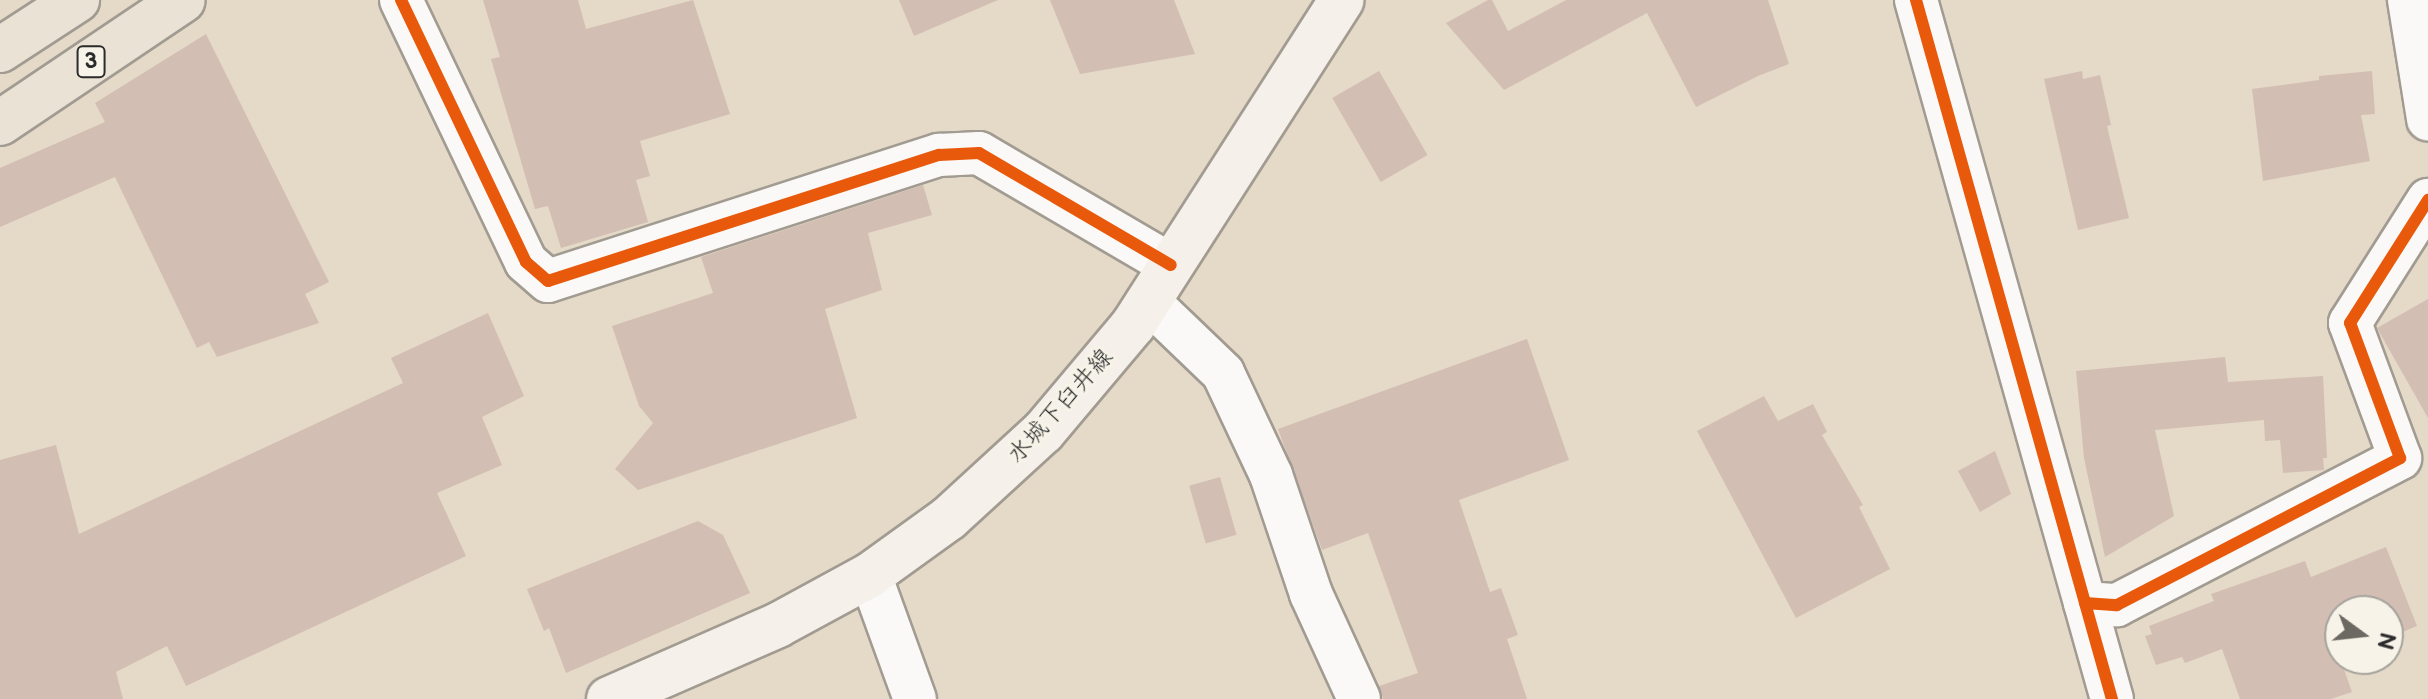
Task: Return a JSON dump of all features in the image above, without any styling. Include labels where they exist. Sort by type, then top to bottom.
[{"type":"highway","points":[[0,50],[77,0]]},
{"type":"highway","name":"3","points":[[0,123],[183,0]]},
{"type":"main road","name":"水城下臼井線","points":[[609,699],[778,625],[870,575],[949,518],[1043,432],[1133,325],[1342,0]]},
{"type":"street","points":[[401,0],[526,262],[548,281],[939,155],[979,153],[1160,283],[1223,373],[1271,475],[1311,594],[1359,699]]},
{"type":"street","points":[[1916,0],[2112,699]]},
{"type":"street","points":[[2409,0],[2428,119]]},
{"type":"street","points":[[2085,603],[2117,605],[2400,458],[2350,323],[2428,200]]},
{"type":"street","points":[[870,575],[915,699]]},
{"type":"building","points":[[483,0],[578,0],[586,29],[693,0],[730,114],[640,141],[650,176],[636,180],[648,222],[561,248],[548,206],[535,209],[491,59],[500,57]]},
{"type":"building","points":[[899,0],[998,0],[914,36]]},
{"type":"building","points":[[1050,0],[1174,0],[1195,54],[1080,74]]},
{"type":"building","points":[[1492,0],[1508,31],[1566,0],[1768,0],[1789,64],[1696,107],[1647,13],[1504,90],[1446,23]]},
{"type":"building","points":[[206,34],[329,282],[305,294],[319,323],[217,357],[209,342],[197,348],[115,177],[0,227],[0,168],[105,122],[95,103]]},
{"type":"building","points":[[1379,71],[1428,155],[1381,182],[1332,98]]},
{"type":"building","points":[[2082,71],[2083,79],[2100,75],[2111,125],[2107,126],[2129,218],[2078,230],[2044,79]]},
{"type":"building","points":[[2372,71],[2375,114],[2361,115],[2370,161],[2263,181],[2252,89],[2319,80],[2319,76]]},
{"type":"building","points":[[923,185],[932,215],[868,233],[882,290],[825,309],[857,418],[638,490],[615,469],[653,423],[639,406],[612,326],[713,293],[701,257]]},
{"type":"building","points":[[2428,299],[2428,418],[2377,328]]},
{"type":"building","points":[[488,313],[524,396],[482,417],[502,465],[437,493],[466,556],[186,686],[167,646],[116,672],[123,699],[0,699],[0,460],[56,445],[79,534],[403,383],[391,358]]},
{"type":"building","points":[[1527,339],[1569,460],[1459,500],[1490,592],[1501,588],[1518,635],[1507,639],[1527,699],[1383,699],[1379,686],[1418,673],[1368,533],[1322,550],[1278,429]]},
{"type":"building","points":[[2225,357],[2228,382],[2323,376],[2327,458],[2323,458],[2324,470],[2283,473],[2280,440],[2265,441],[2264,420],[2155,430],[2174,516],[2105,557],[2084,458],[2076,371]]},
{"type":"building","points":[[1764,396],[1778,421],[1813,404],[1827,432],[1822,435],[1863,505],[1859,507],[1890,569],[1796,618],[1697,431]]},
{"type":"building","points":[[1995,451],[2011,494],[1980,512],[1958,471]]},
{"type":"building","points":[[1220,477],[1237,535],[1206,543],[1189,486]]},
{"type":"building","points":[[698,521],[723,535],[750,593],[566,673],[549,628],[544,631],[527,589]]},
{"type":"building","points":[[2386,547],[2417,626],[2404,631],[2404,595],[2324,595],[2324,675],[2346,675],[2352,692],[2331,699],[2240,699],[2222,649],[2185,663],[2182,657],[2156,665],[2145,636],[2152,634],[2149,626],[2214,601],[2211,594],[2305,561],[2311,577]]},
{"type":"cycle path","points":[[401,0],[526,262],[548,281],[939,155],[979,153],[1171,265]]},
{"type":"cycle path","points":[[1916,0],[2112,699]]},
{"type":"cycle path","points":[[2085,603],[2117,605],[2400,458],[2350,323],[2428,200]]}]
